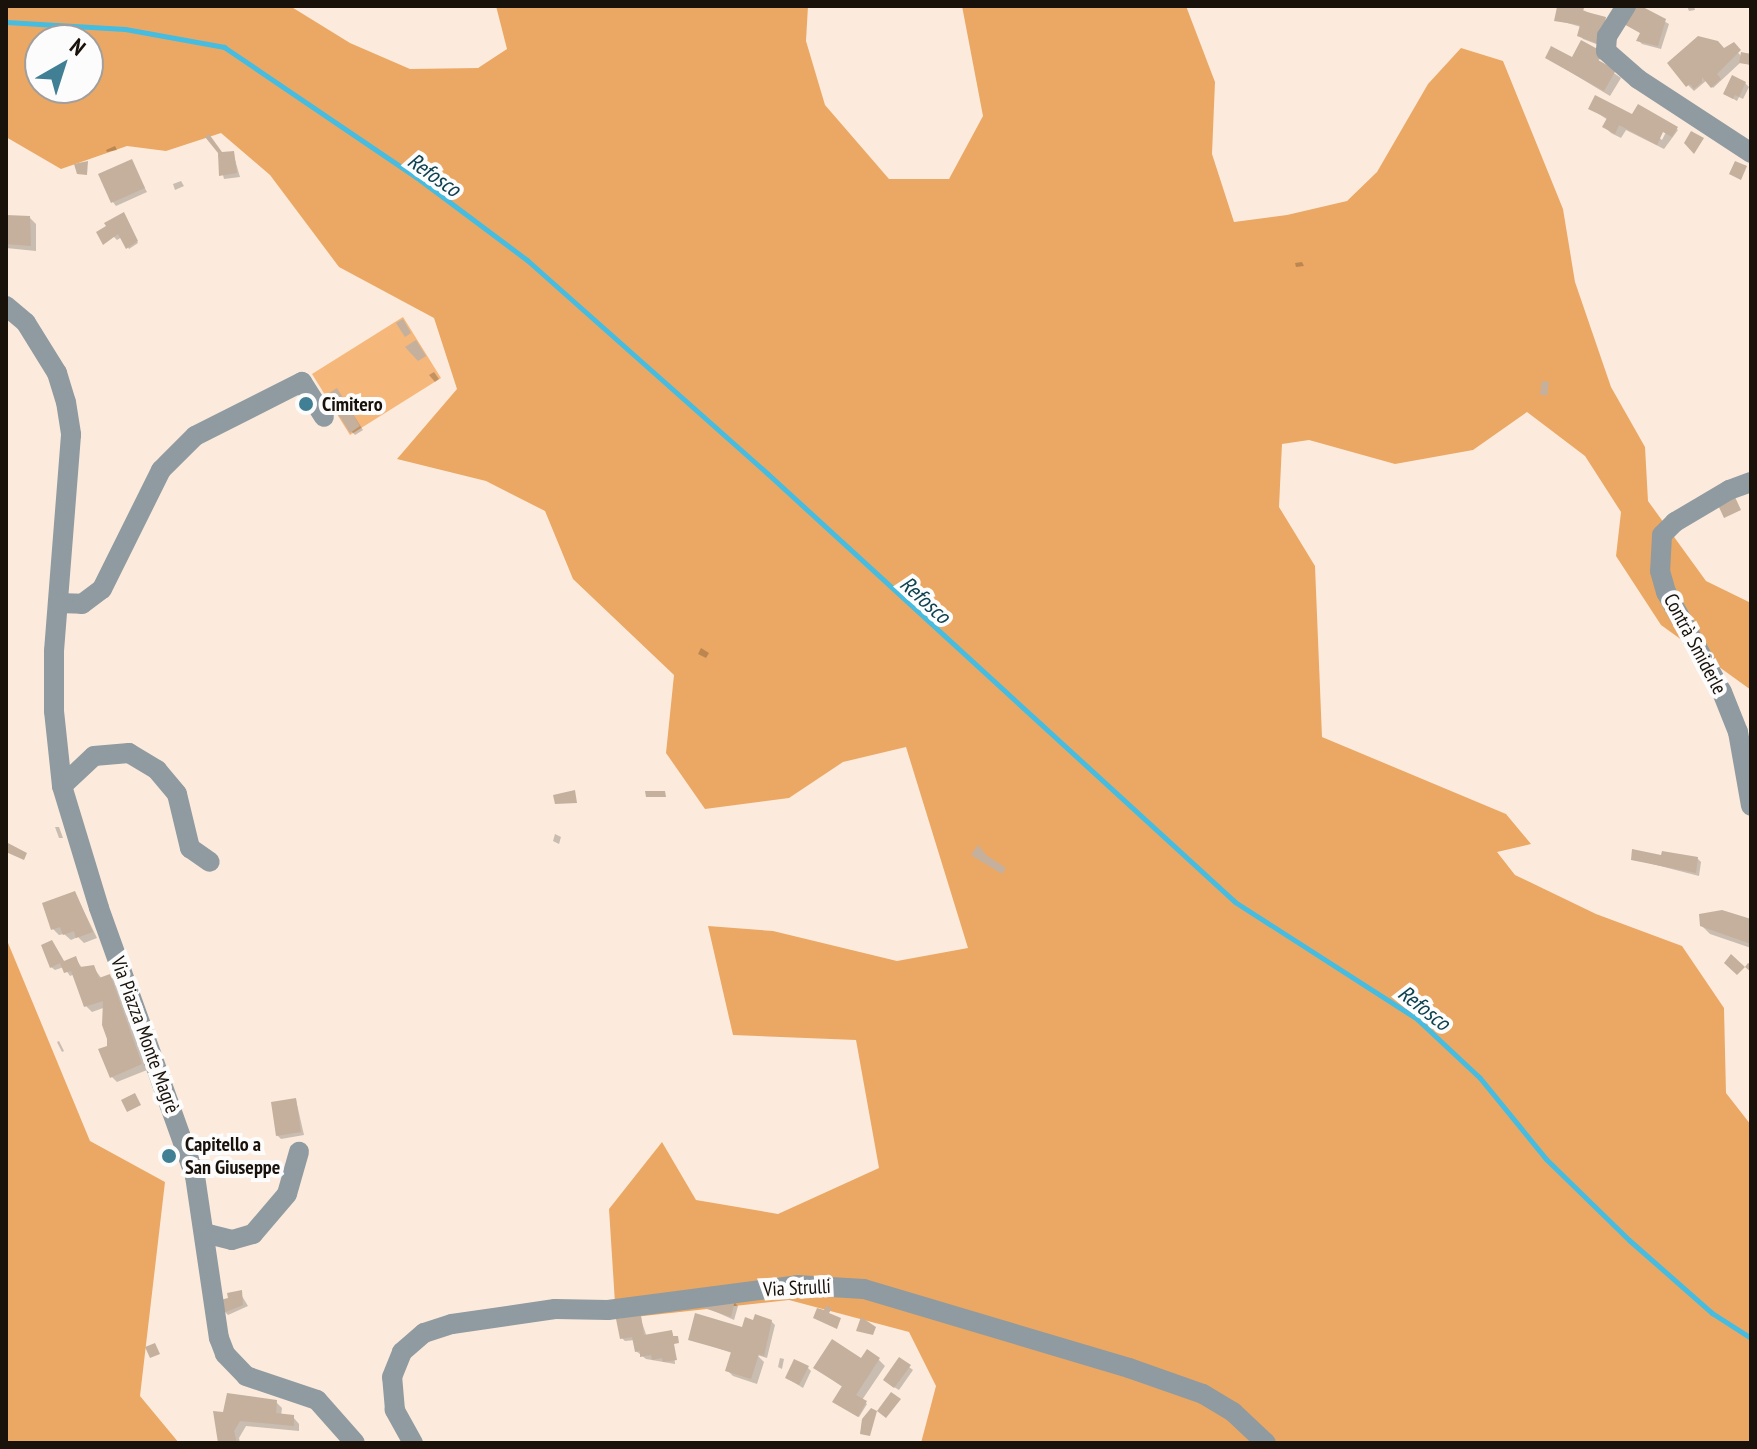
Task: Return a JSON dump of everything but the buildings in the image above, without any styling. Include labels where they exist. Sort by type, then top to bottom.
[{"type":"street","points":[[1626,6],[1607,36],[1606,51],[1638,79],[1751,153]]},
{"type":"street","name":"Via Piazza Monte Magrè","points":[[6,306],[26,323],[41,342],[66,402],[71,435],[58,603],[54,711],[62,786],[99,908],[195,1176],[212,1305],[225,1354],[246,1376],[317,1400],[355,1443]]},
{"type":"street","points":[[58,603],[82,604],[102,589],[161,470],[195,436],[302,382],[324,417]]},
{"type":"street","name":"Contrà Smiderle","points":[[1751,482],[1729,490],[1675,522],[1662,535],[1660,571],[1666,592],[1722,692],[1738,732],[1751,806]]},
{"type":"street","points":[[62,786],[94,756],[129,753],[157,770],[177,794],[190,848],[210,862]]},
{"type":"street","points":[[204,1233],[232,1240],[253,1234],[287,1194],[299,1152]]},
{"type":"street","name":"Via Strulli","points":[[413,1443],[395,1410],[392,1377],[402,1352],[424,1333],[452,1324],[555,1309],[608,1310],[797,1285],[864,1289],[1129,1368],[1203,1394],[1233,1412],[1266,1443]]},
{"type":"shaded area","points":[[6,6],[290,6],[350,43],[410,69],[478,68],[507,49],[496,6],[808,6],[806,41],[825,105],[889,179],[949,179],[983,116],[962,6],[1186,6],[1215,82],[1212,154],[1234,222],[1287,215],[1347,201],[1377,172],[1428,84],[1461,48],[1503,61],[1563,209],[1575,282],[1611,387],[1645,447],[1648,501],[1706,581],[1751,603],[1751,690],[1661,625],[1616,556],[1621,512],[1585,456],[1527,412],[1473,450],[1395,464],[1309,440],[1282,444],[1279,507],[1315,566],[1322,737],[1506,814],[1531,844],[1497,852],[1515,875],[1596,914],[1682,946],[1724,1008],[1726,1093],[1751,1125],[1751,1443],[921,1443],[936,1386],[909,1332],[789,1300],[616,1319],[609,1209],[662,1142],[696,1200],[778,1214],[879,1168],[856,1040],[733,1035],[708,926],[773,931],[897,961],[968,948],[906,747],[843,762],[789,798],[705,809],[666,753],[674,675],[573,579],[545,511],[486,481],[397,459],[457,389],[434,318],[339,267],[270,175],[221,133],[166,151],[127,146],[61,169],[6,137]]},
{"type":"shaded area","points":[[403,317],[441,378],[350,435],[312,374]]},
{"type":"shaded area","points":[[6,938],[90,1141],[165,1182],[140,1396],[179,1443],[6,1443]]},
{"type":"waterway","name":"Refosco","points":[[6,22],[125,29],[224,47],[416,177],[527,260],[768,474],[1235,902],[1417,1019],[1480,1078],[1546,1159],[1629,1240],[1712,1313],[1751,1338]]},
{"type":"place","name":"Cimitero","points":[[306,404]]},
{"type":"place","name":"Capitello a San Giuseppe","points":[[169,1156]]}]
